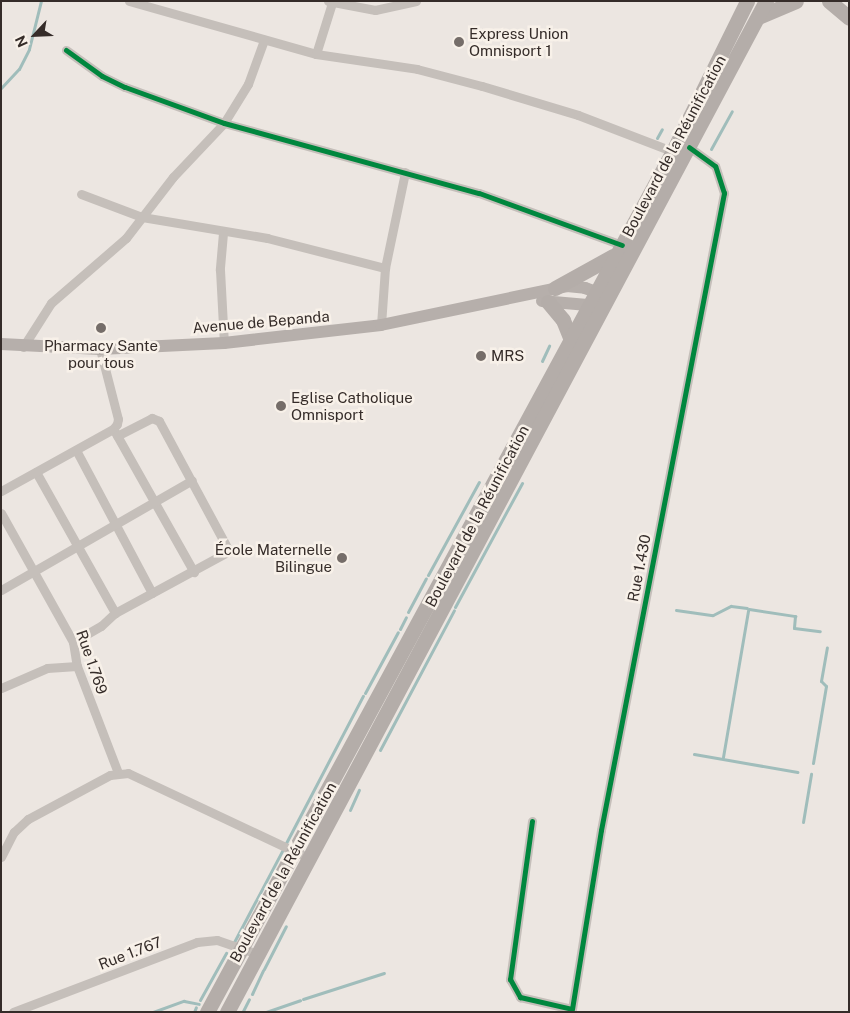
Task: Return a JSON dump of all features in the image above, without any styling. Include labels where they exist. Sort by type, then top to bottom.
[{"type":"main road","points":[[740,1],[740,18]]},
{"type":"main road","name":"Boulevard de la Réunification","points":[[207,1012],[571,340],[600,300],[619,249],[682,152],[747,1]]},
{"type":"main road","points":[[227,1012],[600,300],[766,1]]},
{"type":"main road","points":[[758,17],[796,1]]},
{"type":"main road","points":[[828,1],[849,18]]},
{"type":"main road","points":[[555,288],[619,249]]},
{"type":"main road","name":"Avenue de Bepanda","points":[[1,344],[100,349],[224,343],[381,325],[555,288],[576,286],[600,300]]},
{"type":"main road","name":"Avenue de Bepanda","points":[[520,296],[548,302],[600,300]]},
{"type":"main road","points":[[548,302],[563,320],[571,340]]},
{"type":"street","name":"Rue 1.430","points":[[129,1],[316,54],[436,74],[578,115],[682,152],[715,166],[724,193],[601,830],[572,1009],[520,997],[510,979],[532,821]]},
{"type":"street","points":[[316,54],[330,2],[375,10],[416,1]]},
{"type":"street","points":[[23,346],[51,303],[117,247],[224,123],[248,84],[264,40]]},
{"type":"street","points":[[66,50],[87,66],[125,87],[224,123],[505,201],[619,249]]},
{"type":"street","points":[[381,325],[385,268],[405,172]]},
{"type":"street","points":[[81,194],[142,216],[222,233],[275,240],[385,268]]},
{"type":"street","points":[[222,233],[220,270],[224,343]]},
{"type":"street","points":[[100,349],[118,419],[115,433],[156,500],[194,572]]},
{"type":"street","points":[[1,491],[76,450],[156,418],[192,480],[229,551],[194,572],[115,612],[101,626],[73,642]]},
{"type":"street","points":[[76,450],[152,593]]},
{"type":"street","points":[[36,472],[115,612]]},
{"type":"street","points":[[1,590],[192,480]]},
{"type":"street","name":"Rue 1.769","points":[[1,513],[73,642],[77,666],[118,773]]},
{"type":"street","points":[[1,688],[47,668],[77,666]]},
{"type":"street","points":[[1,857],[20,825],[118,773],[128,773],[309,858]]},
{"type":"street","name":"Rue 1.767","points":[[14,1012],[197,942],[216,940],[242,946],[258,954]]},
{"type":"waterway","points":[[1,88],[19,69],[29,49],[41,1]]},
{"type":"waterway","points":[[711,149],[732,111]]},
{"type":"waterway","points":[[657,138],[662,129]]},
{"type":"waterway","points":[[542,361],[549,346]]},
{"type":"waterway","points":[[428,575],[479,482]]},
{"type":"waterway","points":[[455,607],[522,483]]},
{"type":"waterway","points":[[408,612],[426,578]]},
{"type":"waterway","points":[[676,610],[713,615],[731,606],[747,608]]},
{"type":"waterway","points":[[749,609],[795,616],[794,628],[820,631]]},
{"type":"waterway","points":[[380,750],[454,610]]},
{"type":"waterway","points":[[723,757],[748,610]]},
{"type":"waterway","points":[[400,629],[406,617]]},
{"type":"waterway","points":[[365,693],[398,632]]},
{"type":"waterway","points":[[813,763],[826,686],[821,681],[827,648]]},
{"type":"waterway","points":[[286,843],[363,696]]},
{"type":"waterway","points":[[694,754],[797,772]]},
{"type":"waterway","points":[[803,822],[811,774]]},
{"type":"waterway","points":[[350,810],[359,790]]},
{"type":"waterway","points":[[233,944],[283,849]]},
{"type":"waterway","points":[[264,969],[286,926]]},
{"type":"waterway","points":[[200,1000],[226,953]]},
{"type":"waterway","points":[[252,994],[263,970]]},
{"type":"waterway","points":[[303,999],[384,973]]},
{"type":"waterway","points":[[243,1011],[249,999]]},
{"type":"waterway","points":[[266,1012],[300,1000]]},
{"type":"waterway","points":[[153,1012],[184,1001],[199,1004]]},
{"type":"waterway","points":[[194,1012],[196,1007]]},
{"type":"cycle path","points":[[66,50],[102,76],[125,87],[224,123],[479,193],[622,245]]},
{"type":"cycle path","points":[[532,821],[510,979],[520,997],[572,1009],[601,830],[724,193],[715,166],[689,147]]},
{"type":"place","name":"Express Union Omnisport 1","points":[[459,42]]},
{"type":"place","name":"Pharmacy Sante pour tous","points":[[101,328]]},
{"type":"place","name":"MRS","points":[[481,356]]},
{"type":"place","name":"Eglise Catholique Omnisport","points":[[281,406]]},
{"type":"place","name":"École Maternelle Bilingue","points":[[342,558]]}]
